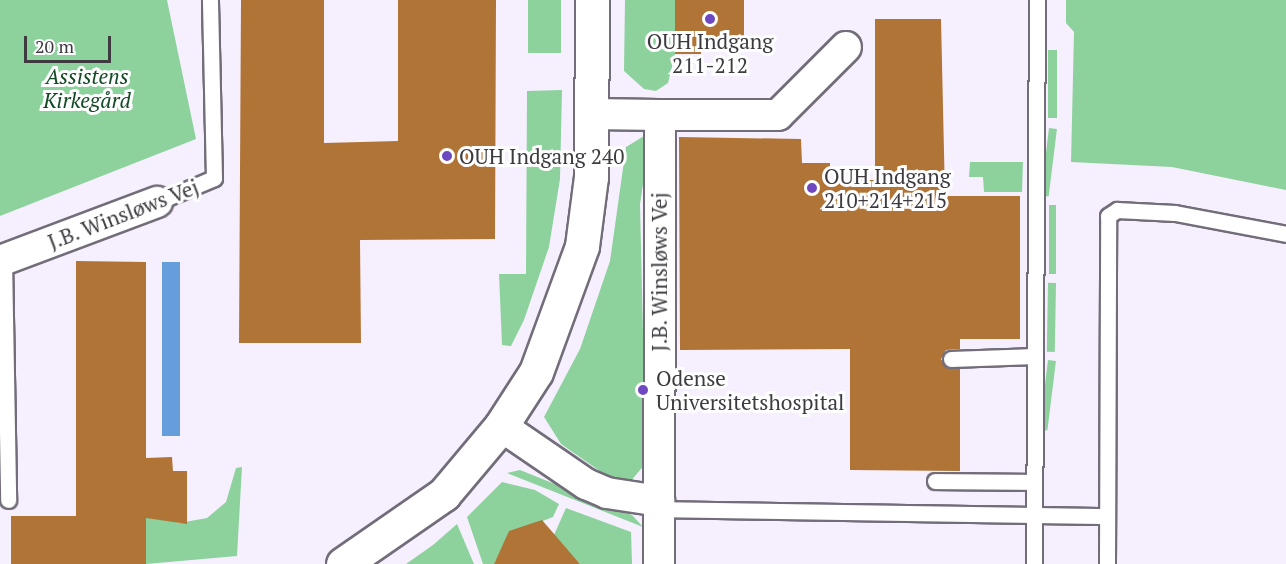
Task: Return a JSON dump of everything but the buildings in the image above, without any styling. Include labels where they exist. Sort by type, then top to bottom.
[{"type":"street","points":[[343,564],[444,494],[501,426],[536,372],[582,246],[592,114],[592,0]]},
{"type":"street","points":[[592,114],[778,115],[846,47]]},
{"type":"street","name":"J.B. Winsløws Vej","points":[[659,564],[660,115]]},
{"type":"street","name":"J.B. Winsløws Vej","points":[[2,260],[157,202]]},
{"type":"street","points":[[501,426],[586,484],[607,493],[659,505]]},
{"type":"lane","name":"J.B. Winsløws Vej","points":[[157,202],[214,178],[210,0]]},
{"type":"lane","points":[[1034,564],[1037,0]]},
{"type":"lane","points":[[1107,564],[1108,216],[1123,210],[1175,213],[1286,234]]},
{"type":"lane","points":[[2,260],[8,500]]},
{"type":"lane","points":[[951,359],[1035,356]]},
{"type":"lane","points":[[934,481],[1034,482]]},
{"type":"lane","points":[[659,505],[1107,516]]},
{"type":"green space","name":"Assistens Kirkegård","points":[[0,0],[167,0],[196,139],[0,216]]},
{"type":"green space","points":[[528,0],[561,0],[561,53],[528,53]]},
{"type":"green space","points":[[625,0],[675,0],[675,54],[668,83],[656,91],[644,89],[624,71]]},
{"type":"green space","points":[[1066,0],[1286,0],[1286,190],[1172,167],[1071,162],[1074,32],[1066,23]]},
{"type":"green space","points":[[1048,50],[1057,50],[1057,118],[1048,118]]},
{"type":"green space","points":[[562,90],[560,179],[549,247],[524,320],[511,346],[502,345],[499,274],[526,274],[527,91]]},
{"type":"green space","points":[[1049,128],[1057,129],[1049,196],[1041,195]]},
{"type":"green space","points":[[644,136],[650,138],[640,204],[646,463],[630,482],[607,476],[561,444],[544,417],[580,349],[610,261],[626,147]]},
{"type":"green space","points":[[970,162],[1023,162],[1022,192],[984,192],[983,177],[969,177]]},
{"type":"green space","points":[[1049,205],[1056,205],[1056,274],[1049,274]]},
{"type":"green space","points":[[1048,283],[1056,283],[1055,352],[1047,352]]},
{"type":"green space","points":[[1048,360],[1056,361],[1047,430],[1039,429]]},
{"type":"green space","points":[[242,467],[237,556],[146,564],[146,507],[179,523],[207,518],[226,502],[236,468]]},
{"type":"green space","points":[[520,470],[632,515],[643,527],[507,473]]},
{"type":"green space","points":[[502,482],[535,490],[559,504],[553,517],[509,534],[494,564],[483,564],[467,517]]},
{"type":"green space","points":[[566,508],[631,532],[632,564],[580,564],[554,535]]},
{"type":"green space","points":[[457,524],[474,564],[406,564],[433,545]]},
{"type":"water","points":[[162,262],[180,262],[180,436],[162,436]]},
{"type":"place","name":"OUH Indgang 211-212","points":[[710,19]]},
{"type":"place","name":"OUH Indgang 240","points":[[447,156]]},
{"type":"place","name":"OUH Indgang 210+214+215","points":[[812,188]]},
{"type":"place","name":"Odense Universitetshospital","points":[[643,390]]}]
